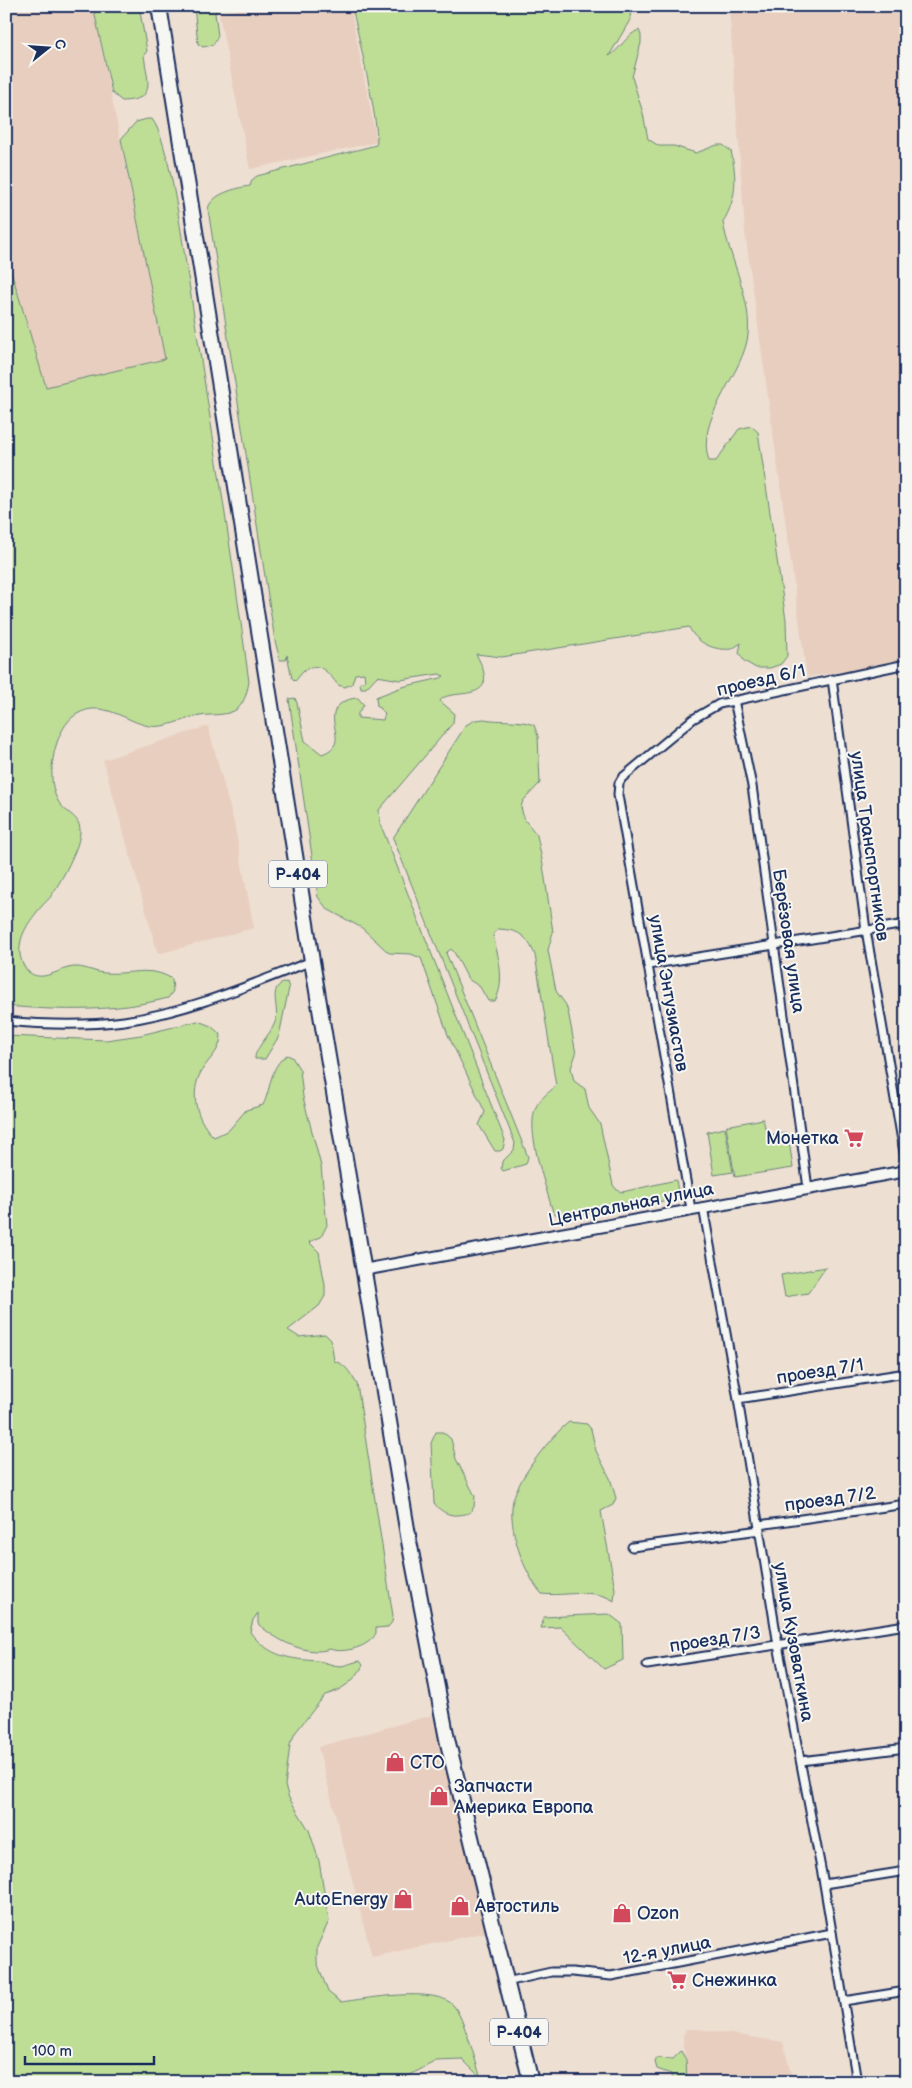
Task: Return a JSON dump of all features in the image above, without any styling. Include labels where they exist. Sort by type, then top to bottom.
[{"type":"highway","name":"Р-404","points":[[159,6],[312,961],[363,1270],[437,1692],[531,2082]]},
{"type":"street","name":"проезд 6/1","points":[[619,783],[622,778],[693,719],[719,704],[906,664]]},
{"type":"street","name":"улица Транспортников","points":[[832,679],[866,930],[906,1164]]},
{"type":"street","name":"Берёзовая улица","points":[[734,700],[752,786],[808,1188]]},
{"type":"street","name":"улица Энтузиастов","points":[[619,783],[618,795],[691,1209]]},
{"type":"street","points":[[648,965],[906,924]]},
{"type":"street","points":[[6,1021],[43,1025],[88,1025],[126,1020],[199,1001],[312,961]]},
{"type":"street","name":"Центральная улица","points":[[363,1270],[691,1209],[906,1172]]},
{"type":"street","name":"улица Кузоваткина","points":[[703,1207],[738,1399],[778,1645],[802,1761],[857,2082]]},
{"type":"street","name":"проезд 7/1","points":[[738,1399],[906,1373]]},
{"type":"street","name":"проезд 7/2","points":[[632,1547],[906,1504]]},
{"type":"street","name":"проезд 7/3","points":[[647,1665],[906,1624]]},
{"type":"street","points":[[802,1761],[906,1748]]},
{"type":"street","points":[[824,1884],[906,1871]]},
{"type":"street","name":"12-я улица","points":[[506,1982],[557,1972],[611,1976],[832,1933]]},
{"type":"street","points":[[844,2001],[906,1991]]},
{"type":"shaded area","points":[[6,6],[93,6],[165,359],[46,388],[6,254]]},
{"type":"shaded area","points":[[251,6],[350,6],[377,142],[250,169],[219,14]]},
{"type":"shaded area","points":[[729,6],[906,6],[906,661],[807,677],[745,232]]},
{"type":"shaded area","points":[[208,726],[234,823],[254,928],[158,954],[103,760]]},
{"type":"shaded area","points":[[432,1715],[487,1932],[372,1957],[318,1747]]},
{"type":"shaded area","points":[[686,2029],[698,2029],[783,2042],[793,2082],[687,2082],[683,2036]]},
{"type":"green space","points":[[93,6],[139,6],[147,51],[144,55],[148,81],[146,93],[141,97],[122,101],[112,93]]},
{"type":"green space","points":[[194,6],[219,6],[215,13],[218,36],[213,45],[203,47],[198,44]]},
{"type":"green space","points":[[352,6],[631,6],[630,20],[609,56],[639,30],[641,43],[632,77],[643,113],[648,139],[659,146],[674,146],[696,153],[717,145],[723,145],[731,151],[734,170],[733,196],[723,222],[745,297],[749,327],[747,341],[736,370],[713,415],[708,430],[706,446],[709,461],[716,461],[739,429],[751,426],[758,432],[786,620],[787,656],[781,664],[770,668],[756,668],[744,661],[739,653],[741,643],[732,649],[712,647],[701,642],[689,627],[502,657],[476,654],[483,671],[484,682],[480,689],[445,697],[440,701],[454,713],[453,723],[379,810],[380,823],[505,1140],[503,1149],[500,1151],[495,1151],[479,1125],[485,1112],[448,1035],[421,958],[411,954],[389,953],[362,928],[327,909],[318,897],[289,699],[295,698],[297,703],[305,741],[322,754],[331,749],[335,743],[334,715],[336,708],[343,702],[358,698],[364,705],[358,713],[358,718],[383,720],[385,713],[377,706],[376,697],[402,687],[444,676],[439,674],[400,680],[377,676],[366,688],[361,688],[360,683],[365,681],[364,673],[355,674],[352,684],[345,687],[338,685],[327,672],[318,667],[308,668],[295,681],[292,678],[287,655],[286,660],[280,660],[275,641],[208,209],[214,199],[231,190],[250,186],[252,180],[257,176],[376,145],[377,137],[372,102]]},
{"type":"green space","points":[[152,119],[158,130],[174,191],[227,527],[249,682],[243,702],[234,711],[194,717],[168,725],[149,726],[113,712],[96,709],[87,710],[69,720],[63,729],[54,752],[52,778],[57,799],[65,810],[78,822],[80,835],[75,852],[60,882],[33,917],[23,935],[20,957],[23,965],[30,973],[36,976],[47,975],[71,967],[106,973],[156,972],[172,979],[173,991],[168,998],[128,1006],[88,1009],[6,1006],[6,254],[46,387],[165,359],[121,139],[136,122]]},
{"type":"green space","points":[[484,719],[528,723],[534,725],[538,736],[540,783],[523,801],[521,807],[524,819],[537,835],[543,865],[553,932],[548,950],[556,991],[566,1005],[569,1016],[576,1054],[571,1068],[574,1081],[585,1089],[589,1108],[600,1124],[613,1185],[622,1192],[676,1180],[678,1191],[669,1200],[561,1218],[553,1212],[533,1136],[535,1109],[543,1098],[556,1086],[535,955],[529,943],[522,935],[498,929],[493,935],[501,977],[495,1001],[488,1001],[480,987],[468,979],[451,949],[446,953],[528,1157],[526,1164],[503,1171],[501,1168],[502,1162],[514,1150],[515,1143],[393,838],[466,725],[475,720]]},
{"type":"green space","points":[[287,982],[289,988],[279,1036],[265,1059],[255,1059],[257,1050],[276,1019],[275,997],[277,987]]},
{"type":"green space","points":[[198,1021],[211,1026],[221,1035],[216,1052],[199,1076],[195,1093],[200,1117],[214,1137],[229,1130],[246,1110],[263,1105],[274,1071],[281,1060],[287,1055],[292,1057],[300,1070],[303,1097],[321,1166],[327,1225],[321,1237],[309,1242],[319,1252],[325,1296],[319,1306],[288,1330],[299,1337],[325,1334],[331,1340],[334,1361],[345,1367],[357,1384],[393,1616],[392,1622],[388,1627],[376,1628],[376,1633],[368,1642],[362,1646],[342,1651],[330,1649],[311,1651],[282,1641],[258,1624],[258,1613],[253,1620],[250,1632],[272,1652],[289,1658],[338,1666],[360,1661],[363,1665],[347,1684],[337,1691],[325,1695],[295,1733],[290,1745],[285,1786],[289,1798],[309,1830],[319,1861],[329,1921],[317,1947],[317,1962],[328,1992],[341,2002],[382,1996],[417,1995],[432,1996],[445,2000],[454,2006],[462,2020],[481,2078],[463,2060],[436,2061],[397,2082],[6,2082],[6,1036],[106,1040],[141,1035]]},
{"type":"green space","points":[[763,1119],[767,1135],[788,1133],[793,1168],[735,1177],[726,1126]]},
{"type":"green space","points":[[725,1128],[733,1172],[714,1175],[707,1132]]},
{"type":"green space","points":[[826,1267],[808,1293],[785,1297],[781,1275]]},
{"type":"green space","points":[[569,1422],[587,1424],[591,1429],[596,1451],[610,1478],[616,1498],[613,1505],[601,1511],[615,1589],[614,1601],[597,1594],[588,1593],[542,1594],[529,1575],[518,1550],[512,1523],[513,1500],[516,1491],[536,1458]]},
{"type":"green space","points":[[436,1432],[443,1432],[451,1439],[456,1459],[475,1496],[474,1507],[469,1513],[459,1515],[446,1513],[434,1503],[431,1443]]},
{"type":"green space","points":[[609,1614],[622,1624],[623,1660],[604,1669],[560,1627],[541,1628],[544,1617]]},
{"type":"green space","points":[[681,2051],[686,2060],[687,2082],[670,2082],[673,2079],[671,2074],[657,2069],[655,2062],[657,2058],[673,2059]]},
{"type":"place","name":"Монетка","points":[[854,1138]]},
{"type":"place","name":"СТО","points":[[395,1762]]},
{"type":"place","name":"Запчасти Америка Европа","points":[[439,1796]]},
{"type":"place","name":"AutoEnergy","points":[[403,1899]]},
{"type":"place","name":"Автостиль","points":[[460,1906]]},
{"type":"place","name":"Ozon","points":[[622,1913]]},
{"type":"place","name":"Снежинка","points":[[677,1980]]}]
